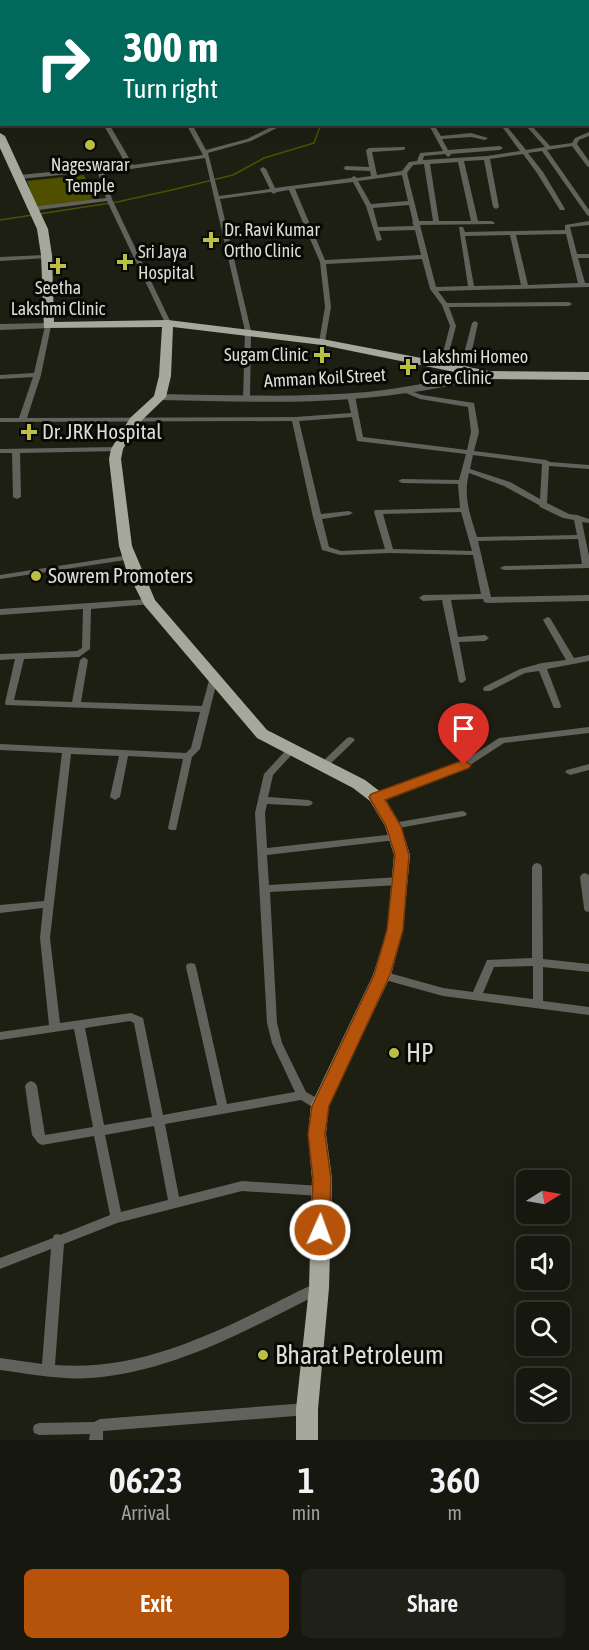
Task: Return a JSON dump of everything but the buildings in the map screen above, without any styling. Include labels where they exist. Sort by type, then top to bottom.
[{"type":"main road","points":[[0,136],[2,150],[20,177],[32,209],[40,220],[45,257],[48,326],[168,322],[322,342],[489,375],[570,378],[589,381]]},
{"type":"main road","points":[[168,322],[165,376],[160,397],[134,421],[117,449],[115,459],[122,524],[129,558],[149,602],[262,734],[359,784],[376,797],[395,832],[402,855],[395,930],[382,975],[320,1106],[317,1134],[321,1191],[319,1288],[307,1409],[307,1440]]},
{"type":"main road","points":[[570,378],[589,376]]},
{"type":"street","points":[[55,0],[69,0]]},
{"type":"street","points":[[107,126],[130,166]]},
{"type":"street","points":[[190,126],[206,154],[213,178],[213,188],[248,331],[246,398]]},
{"type":"street","points":[[20,177],[90,170],[101,172],[206,154],[249,140],[279,126]]},
{"type":"street","points":[[435,126],[433,127],[452,162]]},
{"type":"street","points":[[504,126],[540,172],[562,209]]},
{"type":"street","points":[[528,126],[589,214],[572,218]]},
{"type":"street","points":[[575,146],[584,135],[589,134]]},
{"type":"street","points":[[439,138],[473,135],[478,139],[485,138]]},
{"type":"street","points":[[575,146],[589,165]]},
{"type":"street","points":[[442,364],[453,326],[445,305],[433,289],[415,226],[404,173],[409,164],[487,158],[545,148],[589,147]]},
{"type":"street","points":[[374,177],[369,150],[403,148]]},
{"type":"street","points":[[419,163],[422,154],[500,148]]},
{"type":"street","points":[[487,158],[496,207]]},
{"type":"street","points":[[461,161],[475,223]]},
{"type":"street","points":[[427,163],[436,223]]},
{"type":"street","points":[[262,168],[274,192]]},
{"type":"street","points":[[346,168],[372,169]]},
{"type":"street","points":[[101,172],[109,200],[168,322]]},
{"type":"street","points":[[216,198],[404,173]]},
{"type":"street","points":[[354,178],[369,206],[378,229],[379,240]]},
{"type":"street","points":[[292,189],[323,262],[328,307],[322,342]]},
{"type":"street","points":[[32,209],[109,200]]},
{"type":"street","points":[[369,206],[409,203]]},
{"type":"street","points":[[460,222],[471,287]]},
{"type":"street","points":[[378,229],[436,223],[492,223]]},
{"type":"street","points":[[433,289],[586,285],[567,232],[569,225],[589,223]]},
{"type":"street","points":[[462,234],[567,232]]},
{"type":"street","points":[[513,234],[525,286]]},
{"type":"street","points":[[574,256],[589,256]]},
{"type":"street","points":[[0,259],[45,257]]},
{"type":"street","points":[[323,262],[424,257]]},
{"type":"street","points":[[445,305],[569,304]]},
{"type":"street","points":[[464,369],[475,323]]},
{"type":"street","points":[[0,327],[48,326],[37,375],[22,420]]},
{"type":"street","points":[[0,376],[37,375]]},
{"type":"street","name":"Amman Koil Street","points":[[160,397],[351,396],[405,391],[446,381],[489,375]]},
{"type":"street","points":[[405,391],[420,397],[471,405],[475,432],[463,482],[464,510],[474,539],[475,553],[487,600],[589,598]]},
{"type":"street","points":[[351,396],[360,439],[548,464],[589,466]]},
{"type":"street","points":[[0,420],[295,419],[354,415]]},
{"type":"street","points":[[295,419],[325,549],[332,553],[390,551],[475,553]]},
{"type":"street","points":[[0,451],[117,449]]},
{"type":"street","points":[[16,452],[17,497]]},
{"type":"street","points":[[543,505],[548,464]]},
{"type":"street","points":[[466,470],[507,484],[566,516],[589,520]]},
{"type":"street","points":[[402,480],[463,482]]},
{"type":"street","points":[[390,551],[378,512],[464,510]]},
{"type":"street","points":[[316,517],[349,513]]},
{"type":"street","points":[[504,568],[587,566],[577,517]]},
{"type":"street","points":[[474,539],[580,537]]},
{"type":"street","points":[[0,577],[129,558]]},
{"type":"street","points":[[423,597],[486,596]]},
{"type":"street","points":[[446,597],[462,680]]},
{"type":"street","points":[[0,612],[149,602]]},
{"type":"street","points":[[0,657],[84,652],[86,610],[91,606]]},
{"type":"street","points":[[546,620],[573,662]]},
{"type":"street","points":[[453,640],[485,638]]},
{"type":"street","points":[[20,657],[9,703],[204,709]]},
{"type":"street","points":[[487,689],[524,671],[589,658]]},
{"type":"street","points":[[76,705],[84,660]]},
{"type":"street","points":[[542,666],[557,706]]},
{"type":"street","points":[[173,828],[188,756],[195,749],[214,677]]},
{"type":"street","points":[[376,797],[464,765],[502,740],[589,730]]},
{"type":"street","points":[[323,766],[350,740]]},
{"type":"street","points":[[0,747],[188,756]]},
{"type":"street","points":[[291,750],[269,774],[260,813],[272,1023],[277,1043],[302,1095],[320,1106]]},
{"type":"street","points":[[55,1029],[45,938],[67,752]]},
{"type":"street","points":[[114,797],[124,754]]},
{"type":"street","points":[[570,772],[589,767]]},
{"type":"street","points":[[263,800],[308,803]]},
{"type":"street","points":[[264,852],[395,832],[462,814]]},
{"type":"street","points":[[537,867],[538,1005]]},
{"type":"street","points":[[585,876],[589,908]]},
{"type":"street","points":[[266,889],[400,881]]},
{"type":"street","points":[[0,909],[48,904]]},
{"type":"street","points":[[476,997],[491,963],[502,961],[589,968]]},
{"type":"street","points":[[191,967],[224,1109]]},
{"type":"street","points":[[382,975],[443,992],[589,1011]]},
{"type":"street","points":[[0,1036],[131,1017],[140,1021],[175,1204]]},
{"type":"street","points":[[80,1026],[116,1218]]},
{"type":"street","points":[[31,1086],[38,1134],[42,1140],[302,1095]]},
{"type":"street","points":[[0,1264],[58,1239],[116,1218],[242,1186],[321,1191]]},
{"type":"street","points":[[48,1371],[58,1239]]},
{"type":"street","points":[[0,1364],[48,1371],[93,1372],[172,1356],[319,1288]]},
{"type":"street","points":[[39,1429],[96,1434],[100,1425],[307,1409]]},
{"type":"shaded area","points":[[84,175],[96,201],[36,207],[27,181]]},
{"type":"waterway","points":[[0,220],[117,202],[233,175],[264,158],[314,143],[320,126]]},
{"type":"place","name":"Nageswarar Temple","points":[[90,145]]},
{"type":"place","name":"Dr. Ravi Kumar Ortho Clinic","points":[[211,240]]},
{"type":"place","name":"Sri Jaya Hospital","points":[[125,262]]},
{"type":"place","name":"Seetha Lakshmi Clinic","points":[[58,266]]},
{"type":"place","name":"Sugam Clinic","points":[[322,355]]},
{"type":"place","name":"Lakshmi Homeo Care Clinic","points":[[408,367]]},
{"type":"place","name":"Dr. JRK Hospital","points":[[29,432]]},
{"type":"place","name":"Sowrem Promoters","points":[[36,576]]},
{"type":"place","name":"HP","points":[[394,1053]]},
{"type":"place","name":"Bharat Petroleum","points":[[263,1355]]},
{"type":"route","points":[[320,1230],[322,1179],[317,1134],[320,1106],[382,975],[395,930],[402,855],[393,826],[376,797],[464,765]]}]
